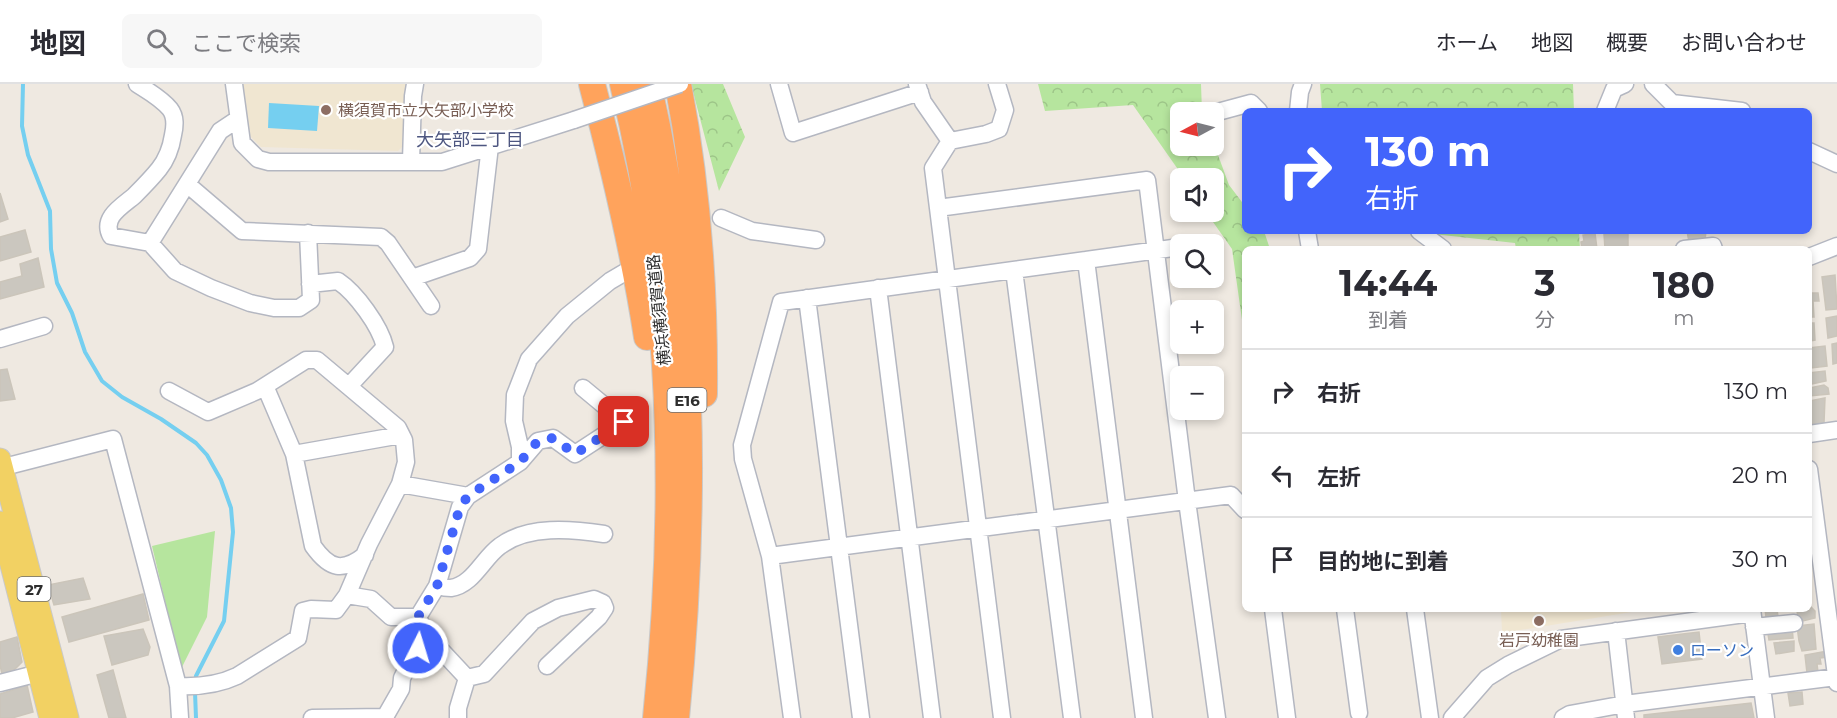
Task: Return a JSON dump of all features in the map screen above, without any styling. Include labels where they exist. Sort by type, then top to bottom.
[{"type":"highway","points":[[592,84],[615,171],[637,276],[655,389],[669,543]]},
{"type":"highway","name":"横浜横須賀道路","points":[[623,84],[648,209],[664,339],[669,429],[669,543],[663,651],[656,718]]},
{"type":"highway","name":"横浜横須賀道路","points":[[648,84],[669,195],[681,292],[686,363],[690,478],[688,558],[684,638],[676,718]]},
{"type":"highway","points":[[679,84],[697,205],[701,248],[704,343],[704,428],[697,607],[690,675],[682,718]]},
{"type":"main road","name":"27","points":[[1,465],[68,718]]},
{"type":"main road","name":"27","points":[[0,522],[50,718]]},
{"type":"street","points":[[137,84],[155,95],[170,109],[174,117],[175,128],[170,152],[160,168],[116,210],[109,222],[108,230],[111,236],[150,243],[175,271],[250,303],[274,308],[299,308],[311,300],[308,233]]},
{"type":"street","points":[[234,84],[242,143],[258,159],[269,162],[442,162],[679,84]]},
{"type":"street","points":[[411,161],[415,84]]},
{"type":"street","points":[[779,84],[793,133],[919,88],[923,102],[950,141]]},
{"type":"street","points":[[996,84],[1005,110],[999,129],[950,141],[933,168],[1002,718]]},
{"type":"street","points":[[1298,108],[1303,84]]},
{"type":"street","points":[[1606,108],[1614,89],[1625,84]]},
{"type":"street","points":[[1653,84],[1672,102],[1719,108]]},
{"type":"street","points":[[1224,111],[1251,104],[1256,108]]},
{"type":"street","points":[[150,243],[220,132],[238,119]]},
{"type":"street","points":[[411,278],[470,258],[478,249],[490,146]]},
{"type":"street","points":[[1812,152],[1837,164]]},
{"type":"street","points":[[938,208],[1147,180],[1217,718]]},
{"type":"street","points":[[187,184],[242,231],[381,237],[388,243],[431,306]]},
{"type":"street","points":[[721,218],[752,231],[816,240]]},
{"type":"street","points":[[1423,234],[1439,246]]},
{"type":"street","points":[[1812,257],[1837,246]]},
{"type":"street","points":[[792,718],[770,556],[743,459],[742,445],[781,302],[1170,249]]},
{"type":"street","points":[[1086,260],[1144,718]]},
{"type":"street","points":[[1014,270],[1072,718]]},
{"type":"street","points":[[520,462],[520,447],[514,421],[515,394],[529,359],[567,316],[610,280],[627,271]]},
{"type":"street","points":[[310,284],[338,281],[348,288],[382,334],[385,347],[349,386]]},
{"type":"street","points":[[878,288],[932,718]]},
{"type":"street","points":[[807,298],[861,718]]},
{"type":"street","points":[[0,339],[44,326]]},
{"type":"street","points":[[169,391],[208,412],[265,386],[306,360],[317,360],[398,428],[404,440],[406,462],[400,484],[347,595],[336,609],[303,611],[298,638],[227,681],[189,686]]},
{"type":"street","points":[[265,386],[294,454],[313,546],[330,564],[341,567],[352,565],[365,555]]},
{"type":"street","points":[[418,617],[437,586],[460,507],[468,496],[520,462],[538,441],[553,438],[575,454],[624,422],[583,387]]},
{"type":"street","points":[[1812,434],[1837,430]]},
{"type":"street","points":[[294,454],[401,435]]},
{"type":"street","points":[[1,465],[113,439],[189,686],[180,718]]},
{"type":"street","points":[[400,484],[468,496]]},
{"type":"street","points":[[1812,491],[1837,683]]},
{"type":"street","points":[[770,556],[1231,495],[1242,507]]},
{"type":"street","points":[[437,586],[451,588],[466,583],[500,546],[532,531],[575,530],[604,534]]},
{"type":"street","points":[[347,595],[370,599],[391,617],[418,617]]},
{"type":"street","points":[[467,678],[484,674],[533,621],[558,608],[594,599],[603,603],[605,608],[598,617],[547,666]]},
{"type":"street","points":[[1273,612],[1287,718]]},
{"type":"street","points":[[1345,612],[1359,716]]},
{"type":"street","points":[[1415,612],[1430,718]]},
{"type":"street","points":[[418,617],[425,633],[467,678]]},
{"type":"street","points":[[1452,718],[1487,678],[1508,664],[1561,639],[1753,617],[1794,623]]},
{"type":"street","points":[[1753,617],[1766,718]]},
{"type":"street","points":[[1616,631],[1625,711]]},
{"type":"street","points":[[312,718],[385,717],[401,689],[402,678],[425,633]]},
{"type":"street","points":[[0,683],[39,673]]},
{"type":"street","points":[[1563,718],[1570,714],[1625,711],[1762,686],[1837,677]]},
{"type":"street","points":[[458,718],[458,708],[467,678]]},
{"type":"shaded area","name":"横須賀市立大矢部小学校","points":[[242,84],[407,84],[404,145],[398,151],[261,147],[250,136]]},
{"type":"shaded area","name":"岩戸幼稚園","points":[[1501,612],[1632,612],[1502,633]]},
{"type":"green space","points":[[691,84],[723,84],[745,137],[719,191]]},
{"type":"green space","points":[[1038,84],[1201,84],[1202,102],[1170,102],[1170,156],[1218,156],[1223,168],[1177,168],[1133,105],[1045,111]]},
{"type":"green space","points":[[1320,84],[1573,84],[1574,108],[1322,108]]},
{"type":"green space","points":[[1224,171],[1229,185],[1242,202],[1242,234],[1265,234],[1269,246],[1242,246],[1242,320],[1232,249],[1224,234],[1221,234],[1213,222],[1224,222]]},
{"type":"green space","points":[[1433,234],[1579,234],[1580,246],[1516,246],[1515,243]]},
{"type":"green space","points":[[215,531],[207,617],[181,669],[152,546]]},
{"type":"water","points":[[269,103],[319,106],[317,131],[268,128]]},
{"type":"building","points":[[0,193],[8,219],[0,222]]},
{"type":"building","points":[[25,230],[31,252],[0,261],[0,237]]},
{"type":"building","points":[[1595,234],[1597,246],[1582,246],[1583,235]]},
{"type":"building","points":[[1604,234],[1628,234],[1628,246],[1605,246]]},
{"type":"building","points":[[1688,234],[1706,234],[1705,240],[1689,242]]},
{"type":"building","points":[[38,258],[44,287],[0,299],[0,282],[22,276],[20,264]]},
{"type":"building","points":[[1835,275],[1837,309],[1826,310],[1822,277]]},
{"type":"building","points":[[1812,293],[1818,293],[1819,301],[1813,301],[1814,317],[1812,317]]},
{"type":"building","points":[[1837,316],[1837,336],[1828,338],[1826,318]]},
{"type":"building","points":[[1812,323],[1814,323],[1815,340],[1812,340]]},
{"type":"building","points":[[1837,343],[1837,363],[1833,364],[1832,344]]},
{"type":"building","points":[[1825,346],[1827,366],[1812,368],[1812,348]]},
{"type":"building","points":[[7,369],[15,399],[0,401],[0,370]]},
{"type":"building","points":[[1825,371],[1826,381],[1812,384],[1812,373]]},
{"type":"building","points":[[1824,385],[1828,388],[1829,394],[1812,396],[1812,387]]},
{"type":"building","points":[[1825,398],[1824,423],[1812,424],[1812,400]]},
{"type":"building","points":[[83,578],[90,599],[54,605],[48,585]]},
{"type":"building","points":[[143,594],[149,620],[69,642],[62,617]]},
{"type":"building","points":[[1812,608],[1815,611],[1815,618],[1798,622],[1797,612],[1812,612]]},
{"type":"building","points":[[1765,612],[1777,612],[1778,617],[1766,617]]},
{"type":"building","points":[[1814,624],[1816,649],[1802,651],[1797,626]]},
{"type":"building","points":[[1792,626],[1793,638],[1769,640],[1768,634],[1774,634],[1774,629]]},
{"type":"building","points":[[143,629],[150,647],[148,655],[112,665],[104,636]]},
{"type":"building","points":[[1699,632],[1702,659],[1662,664],[1658,637]]},
{"type":"building","points":[[17,637],[22,662],[14,670],[2,674],[0,642]]},
{"type":"building","points":[[1794,641],[1794,651],[1776,654],[1774,643]]},
{"type":"building","points":[[1827,651],[1828,657],[1820,658],[1821,664],[1817,664],[1818,672],[1807,673],[1805,655]]},
{"type":"building","points":[[113,670],[126,718],[109,718],[97,675]]},
{"type":"building","points":[[27,685],[33,712],[12,718],[0,718],[0,694]]},
{"type":"building","points":[[1802,692],[1803,704],[1790,706],[1788,693]]},
{"type":"building","points":[[1751,703],[1754,718],[1644,718],[1644,715]]},
{"type":"waterway","points":[[23,84],[22,126],[28,155],[50,211],[51,249],[57,283],[72,313],[85,352],[102,381],[122,397],[161,419],[196,443],[207,455],[221,480],[231,508],[233,532],[224,621],[195,681]]},
{"type":"waterway","points":[[195,692],[196,718]]},
{"type":"place","name":"横須賀市立大矢部小学校","points":[[326,110]]},
{"type":"place","name":"岩戸幼稚園","points":[[1539,621]]},
{"type":"place","name":"ローソン","points":[[1678,650]]},
{"type":"district","name":"大矢部三丁目","points":[[470,140]]},
{"type":"route","points":[[418,648],[425,633],[418,617],[437,586],[460,507],[468,496],[520,462],[538,441],[553,438],[575,454],[624,422]]}]
